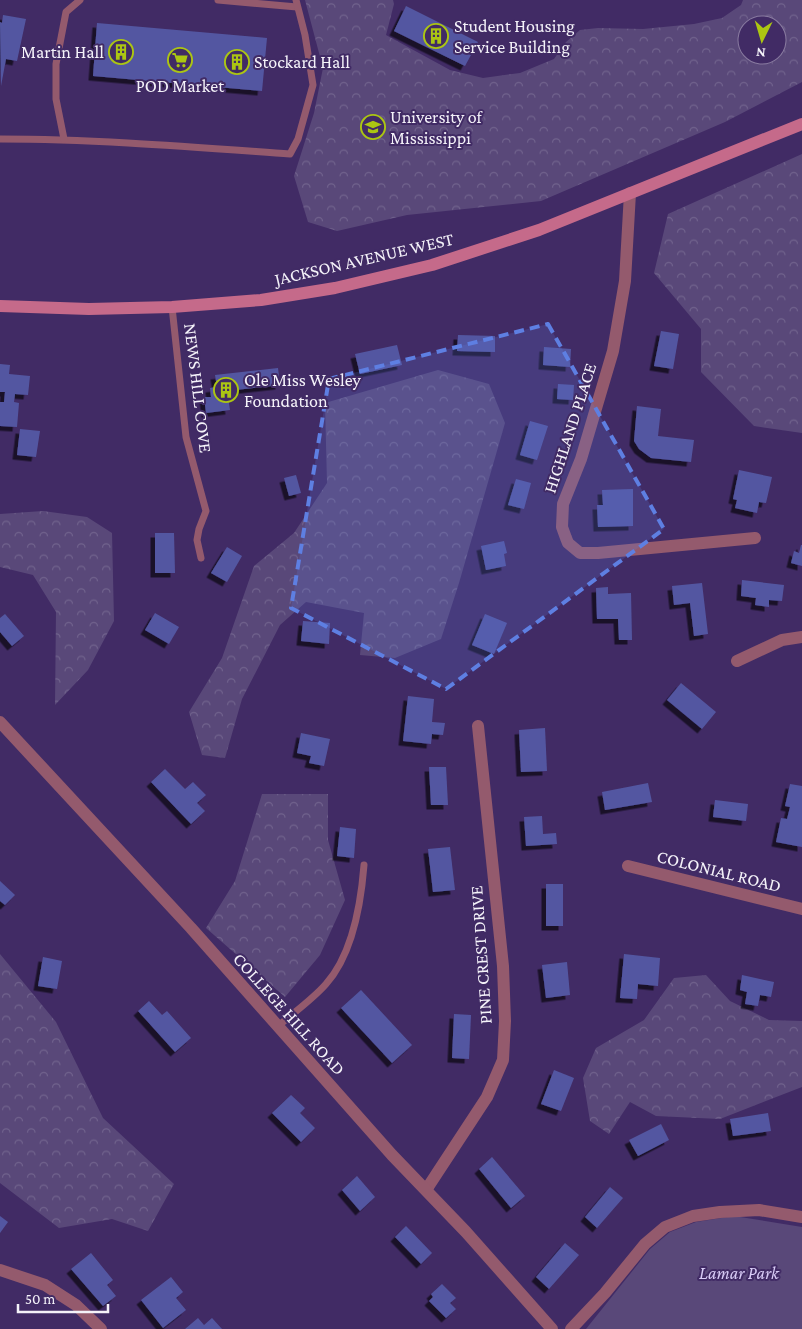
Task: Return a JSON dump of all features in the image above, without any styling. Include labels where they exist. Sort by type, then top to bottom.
[{"type":"main road","name":"JACKSON AVENUE WEST","points":[[0,306],[89,309],[172,308],[262,300],[335,288],[432,265],[539,230],[802,124]]},
{"type":"street","name":"HIGHLAND PLACE","points":[[630,193],[625,281],[613,351],[590,429],[563,504],[562,527],[568,543],[580,553],[755,538]]},
{"type":"street","points":[[738,661],[782,640],[802,636]]},
{"type":"street","name":"COLLEGE HILL ROAD","points":[[0,722],[191,928],[277,1027],[552,1329]]},
{"type":"street","name":"PINE CREST DRIVE","points":[[426,1190],[487,1097],[503,1060],[505,1021],[503,966],[478,726]]},
{"type":"street","name":"COLONIAL ROAD","points":[[628,866],[802,909]]},
{"type":"street","points":[[571,1329],[605,1293],[645,1244],[665,1227],[693,1216],[720,1212],[759,1210],[802,1217]]},
{"type":"street","points":[[0,1270],[45,1285],[76,1305],[101,1329]]},
{"type":"lane","points":[[64,139],[56,99],[56,64],[66,12],[80,0]]},
{"type":"lane","points":[[0,139],[64,139],[290,154],[298,139],[314,85],[305,35],[296,4],[218,0]]},
{"type":"lane","name":"NEWS HILL COVE","points":[[172,308],[186,437],[206,511],[198,529],[197,540],[201,558]]},
{"type":"lane","points":[[277,1027],[326,984],[340,963],[354,924],[362,892],[364,865]]},
{"type":"highlighted area","points":[[548,324],[664,529],[446,689],[291,608],[329,379]]},
{"type":"green space","points":[[305,0],[393,0],[394,4],[386,35],[450,70],[483,78],[520,73],[554,59],[566,42],[580,30],[598,28],[643,29],[694,24],[722,18],[741,5],[743,0],[802,0],[802,82],[725,122],[541,201],[407,215],[337,231],[308,222],[294,176],[314,113],[323,68]]},
{"type":"green space","points":[[802,154],[802,433],[754,426],[701,372],[701,329],[654,273],[668,214]]},
{"type":"green space","points":[[438,370],[489,384],[505,423],[441,639],[395,658],[360,655],[364,613],[306,602],[280,625],[242,699],[225,758],[202,755],[189,712],[222,658],[254,566],[294,533],[327,483],[325,403]]},
{"type":"green space","points":[[43,511],[87,517],[112,533],[114,621],[88,670],[55,705],[56,612],[33,575],[0,567],[0,514]]},
{"type":"green space","points":[[262,794],[328,794],[328,840],[345,900],[320,955],[285,997],[206,928],[235,881]]},
{"type":"green space","points":[[0,954],[56,1022],[103,1118],[174,1184],[148,1231],[112,1219],[59,1228],[0,1183]]},
{"type":"green space","points":[[706,975],[730,1001],[769,1020],[802,1021],[802,1087],[720,1119],[656,1116],[630,1102],[609,1134],[590,1121],[583,1078],[596,1048],[644,1020],[674,978]]},
{"type":"green space","name":"Lamar Park","points":[[734,1216],[802,1227],[802,1329],[586,1329],[650,1249],[670,1232],[696,1222]]},
{"type":"building","name":"Student Housing Service Building","points":[[406,6],[478,42],[465,66],[394,31]]},
{"type":"building","points":[[3,15],[26,19],[17,61],[6,59],[1,86],[0,22],[2,23]]},
{"type":"building","points":[[97,23],[267,38],[262,91],[93,76]]},
{"type":"building","points":[[661,331],[679,334],[673,369],[654,366]]},
{"type":"building","points":[[458,335],[495,336],[495,352],[457,351]]},
{"type":"building","points":[[397,345],[402,365],[360,374],[355,354]]},
{"type":"building","points":[[544,347],[571,349],[570,367],[543,365]]},
{"type":"building","points":[[0,364],[10,365],[9,374],[30,376],[28,395],[15,394],[14,402],[19,403],[17,427],[0,426],[0,402],[4,402],[5,392],[0,392]]},
{"type":"building","name":"Ole Miss Wesley Foundation","points":[[278,368],[280,385],[227,391],[230,410],[206,413],[204,397],[211,397],[210,388],[217,387],[215,375]]},
{"type":"building","points":[[558,384],[574,385],[573,400],[557,399]]},
{"type":"building","points":[[637,406],[661,409],[658,436],[694,440],[691,462],[651,458],[639,449],[634,441]]},
{"type":"building","points":[[530,421],[548,426],[537,460],[520,455]]},
{"type":"building","points":[[20,429],[40,431],[36,457],[17,455]]},
{"type":"building","points":[[739,470],[772,477],[766,503],[759,502],[757,513],[735,508],[737,500],[733,499]]},
{"type":"building","points":[[296,475],[301,493],[289,496],[284,478]]},
{"type":"building","points":[[516,479],[531,483],[524,509],[508,505]]},
{"type":"building","points":[[633,489],[633,526],[598,527],[597,505],[603,505],[602,490]]},
{"type":"building","points":[[155,533],[174,533],[175,573],[155,573]]},
{"type":"building","points":[[504,541],[507,553],[504,554],[506,566],[486,570],[481,546]]},
{"type":"building","points":[[801,545],[802,566],[791,563],[794,551],[799,553]]},
{"type":"building","points":[[227,547],[242,556],[227,582],[211,573]]},
{"type":"building","points":[[742,580],[784,585],[782,601],[769,600],[769,607],[755,605],[756,598],[741,596]]},
{"type":"building","points":[[702,583],[708,634],[694,636],[690,603],[674,605],[672,586]]},
{"type":"building","points":[[608,587],[608,594],[631,593],[632,640],[619,640],[618,619],[597,619],[596,588]]},
{"type":"building","points":[[155,613],[179,627],[169,644],[145,630]]},
{"type":"building","points":[[5,614],[24,636],[12,646],[0,632],[0,618]]},
{"type":"building","points":[[485,614],[507,623],[494,654],[472,645]]},
{"type":"building","points":[[303,621],[330,623],[329,644],[301,641]]},
{"type":"building","points":[[681,683],[716,712],[702,729],[667,700]]},
{"type":"building","points":[[408,696],[434,699],[432,722],[445,723],[443,735],[432,734],[431,744],[403,741]]},
{"type":"building","points":[[545,728],[547,771],[521,772],[519,730]]},
{"type":"building","points":[[301,733],[330,739],[324,766],[309,763],[311,756],[297,753]]},
{"type":"building","points":[[429,767],[446,767],[448,805],[431,805]]},
{"type":"building","points":[[165,769],[185,789],[193,782],[206,795],[197,803],[205,811],[191,824],[151,782]]},
{"type":"building","points":[[648,783],[652,802],[605,810],[602,792]]},
{"type":"building","points":[[790,784],[802,786],[802,847],[776,842],[781,818],[787,819],[790,807],[785,806]]},
{"type":"building","points":[[715,800],[748,804],[746,821],[713,817]]},
{"type":"building","points":[[542,816],[543,834],[556,833],[557,844],[526,846],[524,817]]},
{"type":"building","points":[[340,827],[356,829],[354,858],[337,856]]},
{"type":"building","points":[[450,847],[455,890],[433,892],[428,849]]},
{"type":"building","points":[[0,881],[15,895],[5,905],[0,901]]},
{"type":"building","points":[[546,884],[563,884],[563,926],[546,926]]},
{"type":"building","points":[[624,954],[660,958],[658,986],[638,984],[637,999],[620,998]]},
{"type":"building","points":[[43,957],[62,961],[57,989],[38,986]]},
{"type":"building","points":[[567,962],[570,995],[546,998],[542,965]]},
{"type":"building","points":[[742,975],[774,982],[771,997],[760,995],[758,1006],[745,1004],[747,992],[740,990]]},
{"type":"building","points":[[361,990],[412,1045],[392,1063],[341,1008]]},
{"type":"building","points":[[149,1001],[162,1015],[167,1011],[191,1038],[175,1052],[138,1011]]},
{"type":"building","points":[[454,1014],[471,1015],[469,1059],[452,1058]]},
{"type":"building","points":[[554,1070],[574,1078],[561,1111],[541,1104]]},
{"type":"building","points":[[291,1095],[305,1108],[300,1113],[315,1128],[301,1142],[272,1113]]},
{"type":"building","points":[[768,1113],[771,1131],[733,1136],[730,1119]]},
{"type":"building","points":[[661,1124],[669,1140],[638,1156],[629,1140]]},
{"type":"building","points":[[492,1157],[525,1196],[511,1208],[479,1169]]},
{"type":"building","points":[[357,1176],[375,1197],[360,1211],[342,1190]]},
{"type":"building","points":[[610,1187],[623,1198],[597,1228],[585,1217]]},
{"type":"building","points":[[0,1216],[8,1222],[0,1233]]},
{"type":"building","points":[[406,1226],[432,1253],[421,1264],[395,1237]]},
{"type":"building","points":[[565,1243],[579,1255],[549,1289],[536,1277]]},
{"type":"building","points":[[91,1253],[113,1280],[107,1285],[116,1296],[103,1306],[71,1269]]},
{"type":"building","points":[[171,1277],[183,1292],[176,1298],[186,1310],[163,1328],[141,1300]]},
{"type":"building","points":[[442,1284],[456,1298],[450,1303],[456,1309],[446,1318],[429,1301],[433,1297],[431,1294]]},
{"type":"building","points":[[198,1318],[204,1325],[212,1318],[222,1329],[185,1329]]},
{"type":"place","name":"Student Housing Service Building","points":[[436,36]]},
{"type":"place","name":"Martin Hall","points":[[121,52]]},
{"type":"place","name":"POD Market","points":[[180,60]]},
{"type":"place","name":"Stockard Hall","points":[[237,62]]},
{"type":"place","name":"University of Mississippi","points":[[373,127]]},
{"type":"place","name":"Ole Miss Wesley Foundation","points":[[226,390]]}]
